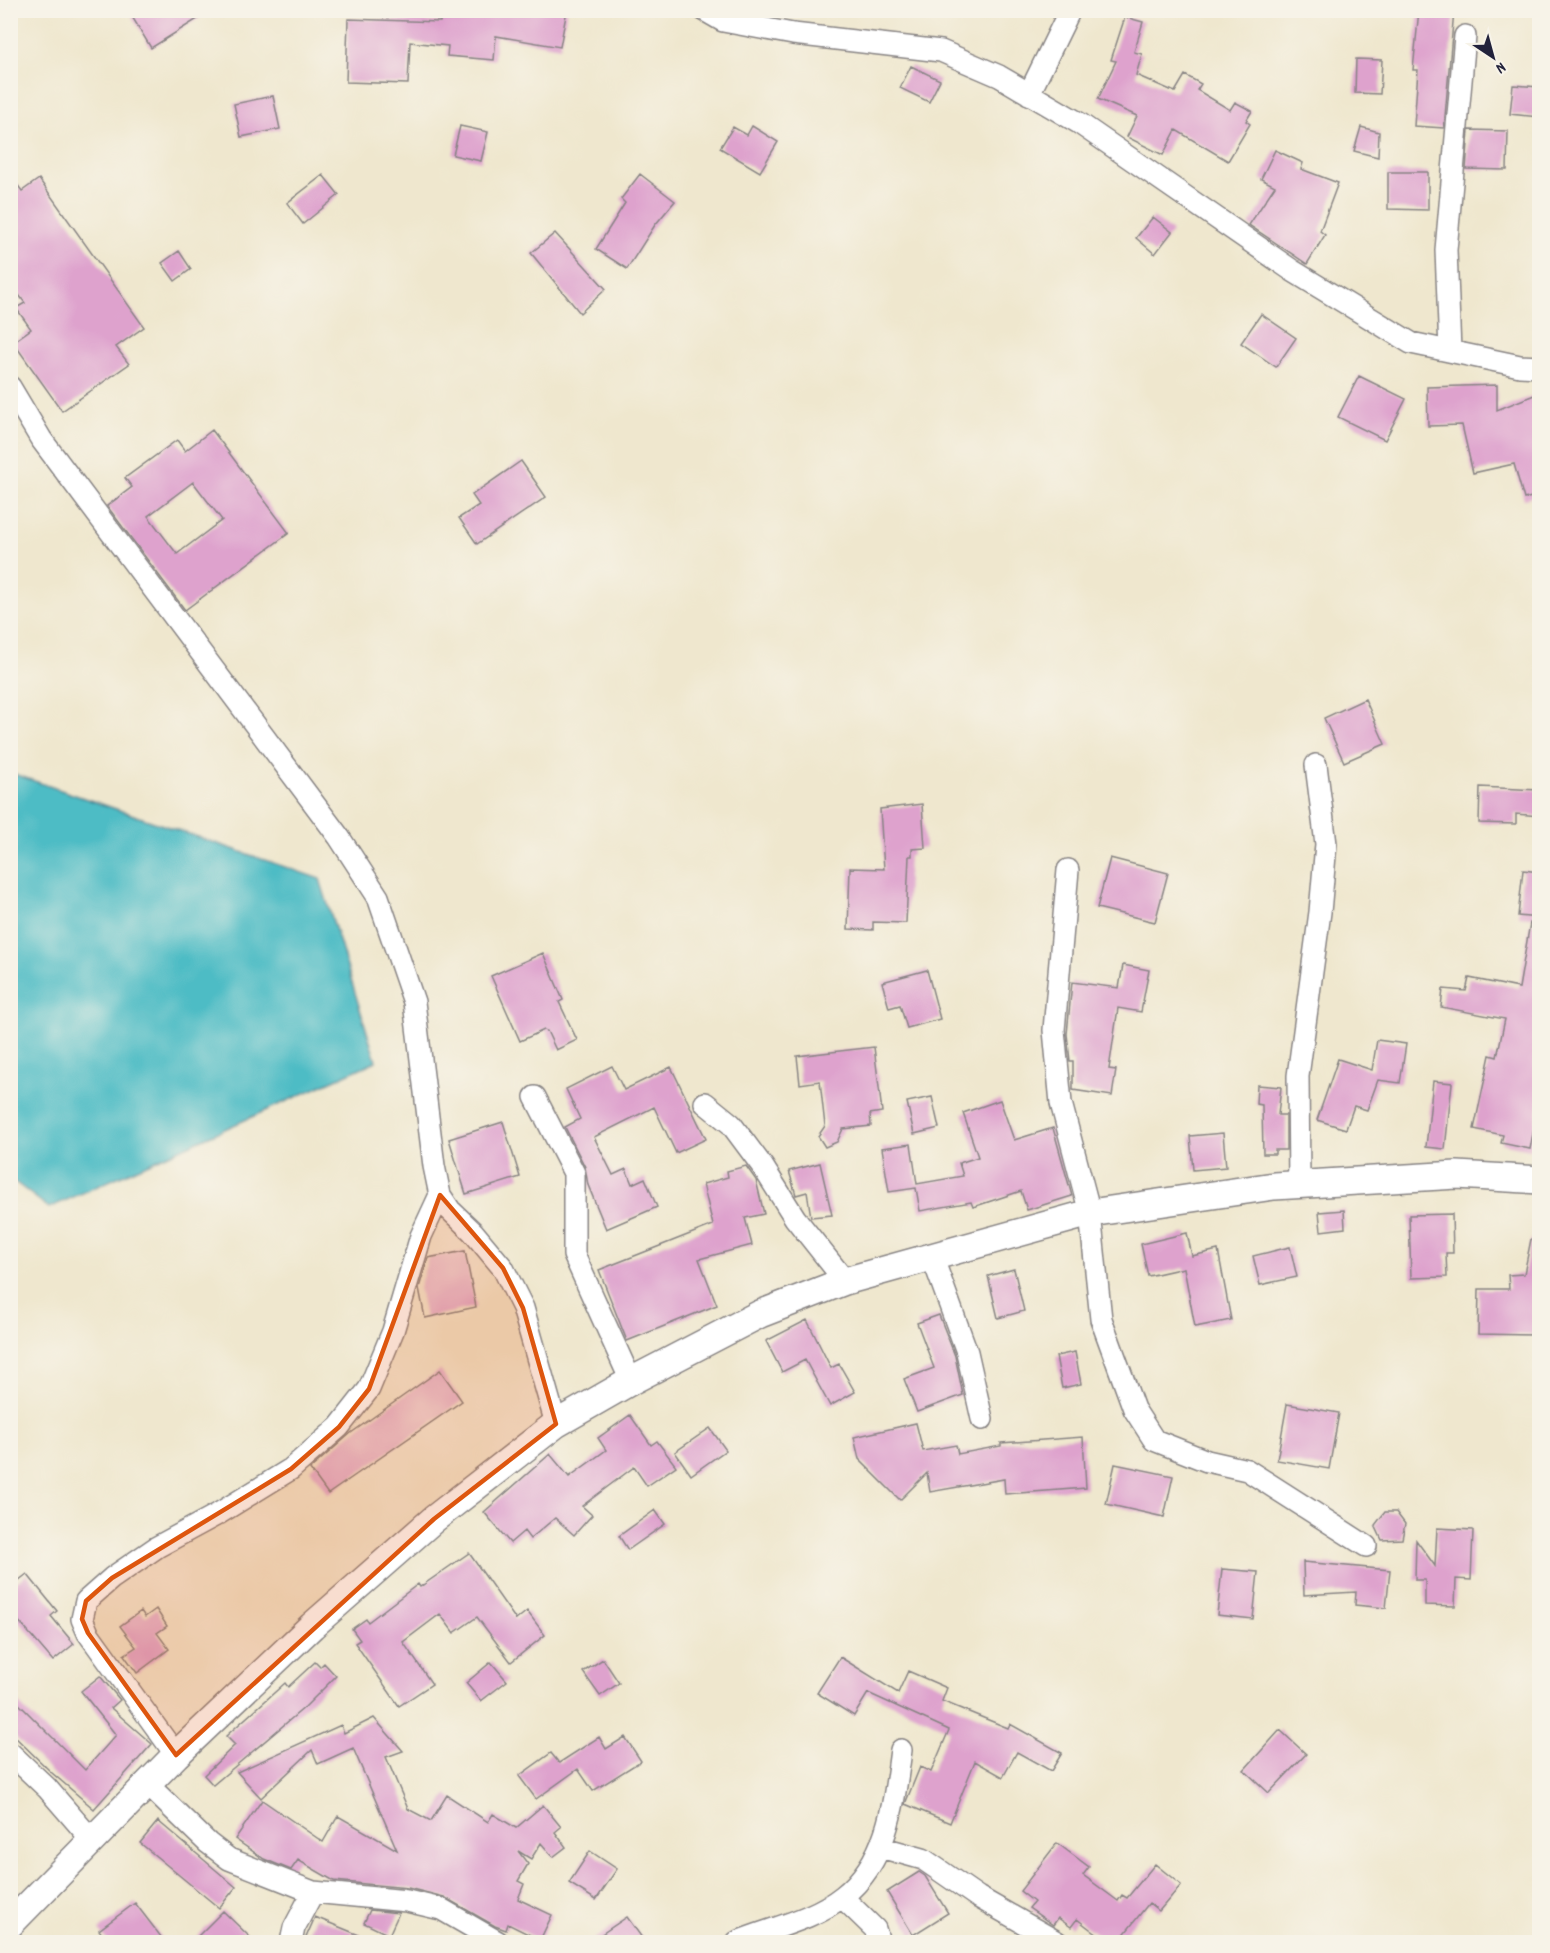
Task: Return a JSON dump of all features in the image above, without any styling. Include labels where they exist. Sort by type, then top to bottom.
[{"type":"main road","points":[[10,1924],[176,1755],[312,1626],[434,1519],[556,1424],[631,1381],[760,1314],[845,1281],[1090,1213],[1299,1185],[1458,1175],[1539,1180]]},
{"type":"street","points":[[704,10],[723,21],[793,34],[941,51],[999,76],[1079,123],[1293,271],[1412,343],[1539,367]]},
{"type":"street","points":[[1029,94],[1070,10]]},
{"type":"street","points":[[1450,351],[1446,250],[1465,36]]},
{"type":"street","points":[[10,387],[41,440],[339,837],[378,897],[414,1002],[434,1166],[440,1195],[450,1210],[503,1268],[523,1308],[556,1424]]},
{"type":"street","points":[[1299,1185],[1298,1076],[1320,912],[1326,843],[1316,765]]},
{"type":"street","points":[[1068,870],[1054,1030],[1061,1103],[1090,1213],[1101,1319],[1134,1409],[1154,1440],[1207,1461],[1247,1470],[1366,1546]]},
{"type":"street","points":[[535,1097],[574,1173],[574,1255],[631,1381]]},
{"type":"street","points":[[705,1103],[731,1124],[763,1167],[795,1218],[845,1281]]},
{"type":"street","points":[[176,1755],[88,1633],[82,1619],[86,1601],[112,1578],[157,1547],[218,1514],[291,1469],[339,1427],[369,1389],[393,1331],[421,1236],[440,1195]]},
{"type":"street","points":[[932,1256],[967,1352],[982,1419]]},
{"type":"street","points":[[737,1942],[810,1915],[842,1897],[861,1878],[880,1847],[892,1812],[901,1750]]},
{"type":"street","points":[[10,1753],[47,1788],[92,1840]]},
{"type":"street","points":[[147,1784],[208,1843],[229,1859],[313,1892],[407,1901],[441,1909],[498,1942]]},
{"type":"street","points":[[880,1847],[923,1859],[978,1898],[1057,1942]]},
{"type":"street","points":[[291,1942],[294,1928],[313,1892]]},
{"type":"street","points":[[842,1897],[875,1929],[879,1942]]},
{"type":"highlighted area","points":[[440,1195],[503,1268],[523,1308],[556,1424],[434,1519],[176,1755],[88,1633],[82,1619],[86,1601],[112,1578],[291,1469],[339,1427],[369,1389]]},
{"type":"water","points":[[11,773],[320,879],[376,1061],[49,1208],[11,1179]]},
{"type":"building","points":[[128,10],[212,10],[151,48]]},
{"type":"building","points":[[441,10],[567,10],[560,47],[496,36],[494,60],[447,56],[448,46],[410,42],[408,84],[346,82],[348,19],[440,22]]},
{"type":"building","points":[[1419,10],[1454,10],[1444,128],[1414,126],[1418,70],[1413,70]]},
{"type":"building","points":[[1125,17],[1143,22],[1134,52],[1142,54],[1136,75],[1175,92],[1185,75],[1201,84],[1197,90],[1230,110],[1235,102],[1252,111],[1246,121],[1250,124],[1228,161],[1176,130],[1163,155],[1127,137],[1137,116],[1098,99],[1116,61],[1111,60]]},
{"type":"building","points":[[1356,59],[1382,60],[1380,94],[1355,93]]},
{"type":"building","points":[[911,66],[940,80],[929,102],[900,88]]},
{"type":"building","points":[[1513,85],[1539,87],[1539,117],[1510,114]]},
{"type":"building","points":[[273,96],[280,129],[241,137],[234,104]]},
{"type":"building","points":[[460,126],[488,132],[481,161],[453,155]]},
{"type":"building","points":[[752,126],[778,142],[760,172],[720,148],[733,127],[747,135]]},
{"type":"building","points":[[1361,127],[1379,132],[1378,157],[1354,151]]},
{"type":"building","points":[[1469,130],[1508,131],[1507,170],[1466,169]]},
{"type":"building","points":[[1275,150],[1303,163],[1301,169],[1338,183],[1320,231],[1325,235],[1307,264],[1249,225],[1275,186],[1261,179]]},
{"type":"building","points":[[1388,172],[1428,172],[1428,210],[1388,209]]},
{"type":"building","points":[[640,174],[675,201],[655,225],[627,269],[596,249],[625,203],[621,199]]},
{"type":"building","points":[[10,175],[22,191],[39,179],[144,327],[116,347],[129,364],[62,411],[13,342],[31,329],[16,308],[25,303],[10,283]]},
{"type":"building","points":[[323,175],[339,195],[303,224],[287,203]]},
{"type":"building","points":[[1153,217],[1172,232],[1155,254],[1136,238]]},
{"type":"building","points":[[555,233],[606,289],[580,313],[531,253]]},
{"type":"building","points":[[179,251],[191,269],[175,281],[162,263]]},
{"type":"building","points":[[1261,314],[1296,338],[1276,367],[1241,343]]},
{"type":"building","points":[[1359,376],[1406,399],[1385,440],[1338,417]]},
{"type":"building","points":[[1497,385],[1497,410],[1539,393],[1539,495],[1524,499],[1514,464],[1473,473],[1462,425],[1428,426],[1427,387]]},
{"type":"building","points":[[212,430],[289,533],[185,610],[107,506],[132,487],[125,478],[177,440],[185,451]],"holes":[[[193,482],[222,520],[177,554],[148,516]]]},
{"type":"building","points":[[521,461],[546,497],[477,544],[459,518],[479,505],[472,495]]},
{"type":"building","points":[[1365,699],[1385,744],[1344,762],[1324,718]]},
{"type":"building","points":[[1480,787],[1539,790],[1539,816],[1516,814],[1516,824],[1479,823]]},
{"type":"building","points":[[922,804],[925,848],[912,849],[912,856],[909,856],[906,923],[873,922],[873,930],[848,929],[850,868],[884,869],[880,809]]},
{"type":"building","points":[[1110,858],[1168,873],[1155,922],[1097,908]]},
{"type":"building","points":[[1523,870],[1539,872],[1539,918],[1518,916]]},
{"type":"building","points":[[1530,923],[1539,924],[1539,1104],[1530,1149],[1501,1143],[1503,1135],[1474,1129],[1490,1055],[1497,1057],[1505,1019],[1441,1007],[1443,989],[1466,991],[1469,978],[1519,988]]},
{"type":"building","points":[[543,953],[563,1000],[559,1002],[577,1040],[556,1050],[547,1031],[544,1030],[520,1041],[491,976]]},
{"type":"building","points":[[1123,965],[1149,970],[1141,1012],[1118,1008],[1109,1069],[1116,1070],[1112,1096],[1073,1090],[1073,1061],[1070,1061],[1067,1034],[1072,982],[1119,988]]},
{"type":"building","points":[[927,970],[940,1019],[907,1028],[900,1005],[889,1008],[882,982]]},
{"type":"building","points":[[1377,1040],[1406,1044],[1400,1083],[1378,1080],[1367,1110],[1354,1106],[1346,1129],[1317,1120],[1338,1059],[1372,1070]]},
{"type":"building","points":[[874,1047],[882,1112],[870,1114],[871,1126],[843,1129],[837,1142],[825,1147],[818,1136],[825,1126],[820,1081],[800,1084],[797,1056]]},
{"type":"building","points":[[612,1066],[624,1090],[671,1067],[706,1139],[676,1153],[654,1107],[594,1137],[613,1175],[626,1169],[632,1184],[645,1178],[657,1207],[606,1229],[588,1185],[585,1167],[565,1127],[580,1119],[566,1089]]},
{"type":"building","points":[[1433,1081],[1452,1083],[1445,1149],[1426,1147]]},
{"type":"building","points":[[1257,1085],[1281,1087],[1278,1115],[1286,1115],[1286,1150],[1275,1150],[1275,1154],[1263,1154],[1262,1105],[1256,1104]]},
{"type":"building","points":[[932,1097],[939,1128],[914,1134],[907,1102]]},
{"type":"building","points":[[1000,1100],[1014,1140],[1053,1128],[1072,1196],[1027,1210],[1021,1191],[973,1207],[971,1202],[920,1211],[916,1188],[889,1192],[882,1148],[911,1144],[917,1184],[963,1176],[959,1163],[978,1157],[963,1113]]},
{"type":"building","points":[[503,1122],[520,1177],[466,1194],[449,1139]]},
{"type":"building","points":[[1223,1133],[1226,1167],[1193,1170],[1190,1136]]},
{"type":"building","points":[[820,1163],[832,1215],[811,1217],[807,1192],[796,1195],[789,1171]]},
{"type":"building","points":[[746,1166],[756,1180],[764,1214],[745,1218],[752,1245],[699,1259],[717,1305],[627,1341],[599,1270],[713,1225],[703,1184],[728,1177],[727,1171]]},
{"type":"building","points":[[1344,1210],[1345,1228],[1321,1231],[1319,1212]]},
{"type":"building","points":[[1452,1214],[1453,1253],[1446,1253],[1447,1277],[1411,1278],[1409,1215]]},
{"type":"building","points":[[1187,1233],[1192,1256],[1218,1250],[1231,1320],[1195,1327],[1184,1268],[1148,1276],[1141,1244]]},
{"type":"building","points":[[1531,1239],[1539,1240],[1539,1335],[1478,1334],[1479,1289],[1509,1289],[1508,1275],[1524,1274]]},
{"type":"building","points":[[1290,1247],[1297,1277],[1260,1285],[1253,1256]]},
{"type":"building","points":[[465,1251],[476,1307],[425,1318],[419,1288],[428,1258]]},
{"type":"building","points":[[1014,1269],[1024,1311],[998,1318],[988,1276]]},
{"type":"building","points":[[939,1315],[955,1356],[963,1395],[917,1412],[904,1379],[934,1368],[917,1323]]},
{"type":"building","points":[[807,1320],[831,1368],[839,1364],[855,1392],[830,1406],[805,1360],[782,1372],[766,1341]]},
{"type":"building","points":[[1075,1352],[1081,1384],[1062,1388],[1056,1356]]},
{"type":"building","points":[[440,1370],[462,1401],[328,1494],[310,1469],[351,1433]]},
{"type":"building","points":[[1287,1404],[1339,1413],[1329,1469],[1277,1460]]},
{"type":"building","points":[[630,1415],[651,1445],[657,1441],[676,1466],[647,1486],[634,1467],[582,1506],[592,1515],[574,1535],[555,1518],[530,1539],[524,1531],[510,1543],[484,1512],[550,1454],[569,1477],[606,1450],[598,1438]]},
{"type":"building","points":[[916,1423],[923,1451],[956,1445],[958,1454],[1001,1446],[1001,1443],[1083,1437],[1086,1488],[1005,1494],[1004,1479],[930,1492],[927,1473],[900,1500],[859,1459],[854,1437]]},
{"type":"building","points":[[710,1428],[726,1450],[691,1475],[675,1452]]},
{"type":"building","points":[[1115,1464],[1173,1476],[1164,1517],[1106,1504]]},
{"type":"building","points":[[655,1510],[665,1524],[628,1550],[619,1536]]},
{"type":"building","points":[[1385,1512],[1396,1512],[1405,1524],[1402,1539],[1382,1540],[1375,1525]]},
{"type":"building","points":[[1437,1528],[1473,1530],[1471,1580],[1456,1579],[1455,1606],[1425,1605],[1425,1580],[1415,1580],[1416,1540],[1435,1566]]},
{"type":"building","points":[[469,1553],[516,1620],[527,1611],[545,1635],[511,1662],[477,1617],[454,1633],[440,1614],[403,1642],[432,1684],[399,1706],[355,1643],[360,1640],[352,1629],[366,1619],[368,1622],[418,1584],[420,1587]]},
{"type":"building","points":[[1303,1562],[1390,1570],[1386,1608],[1355,1605],[1356,1592],[1304,1595]]},
{"type":"building","points":[[1222,1569],[1258,1572],[1253,1619],[1217,1615]]},
{"type":"building","points":[[27,1574],[57,1611],[51,1616],[74,1644],[53,1661],[10,1611],[10,1587]]},
{"type":"building","points":[[156,1609],[167,1626],[157,1633],[169,1649],[137,1673],[124,1655],[136,1647],[120,1626],[141,1611],[145,1617]]},
{"type":"building","points":[[840,1657],[898,1693],[908,1671],[947,1688],[942,1701],[1008,1728],[1010,1724],[1062,1753],[1051,1771],[1017,1752],[1003,1777],[975,1761],[950,1823],[905,1804],[920,1767],[931,1772],[949,1730],[868,1693],[854,1716],[817,1693]]},
{"type":"building","points":[[603,1659],[619,1683],[600,1696],[583,1672]]},
{"type":"building","points":[[315,1662],[320,1667],[324,1663],[336,1676],[305,1707],[213,1785],[204,1775],[235,1745],[226,1736],[285,1683],[288,1687]]},
{"type":"building","points":[[491,1662],[507,1681],[481,1701],[466,1683]]},
{"type":"building","points":[[100,1676],[120,1700],[111,1708],[152,1744],[94,1809],[52,1773],[10,1732],[10,1695],[85,1770],[116,1735],[81,1691]]},
{"type":"building","points":[[374,1718],[403,1751],[386,1757],[408,1809],[431,1821],[447,1795],[488,1822],[493,1814],[516,1828],[543,1805],[561,1827],[555,1832],[566,1847],[553,1857],[541,1843],[531,1859],[518,1851],[528,1864],[518,1881],[524,1884],[518,1899],[552,1915],[540,1940],[508,1924],[506,1930],[495,1926],[444,1897],[408,1888],[334,1881],[298,1860],[291,1870],[264,1859],[235,1839],[262,1800],[323,1842],[338,1816],[397,1850],[353,1748],[318,1764],[312,1750],[261,1798],[237,1772],[341,1725],[344,1733]]},
{"type":"building","points":[[1280,1730],[1306,1754],[1269,1793],[1244,1770]]},
{"type":"building","points":[[599,1737],[606,1749],[625,1737],[641,1761],[593,1791],[578,1769],[536,1799],[519,1776],[551,1753],[559,1763]]},
{"type":"building","points":[[158,1821],[236,1887],[219,1908],[140,1843]]},
{"type":"building","points":[[1057,1843],[1089,1867],[1083,1875],[1118,1901],[1122,1895],[1127,1898],[1155,1864],[1181,1885],[1159,1911],[1149,1903],[1118,1942],[1107,1942],[1077,1919],[1071,1927],[1058,1918],[1053,1925],[1029,1908],[1034,1902],[1020,1891]]},
{"type":"building","points":[[590,1851],[617,1869],[596,1900],[569,1883]]},
{"type":"building","points":[[919,1872],[925,1876],[948,1913],[913,1935],[887,1892]]},
{"type":"building","points":[[135,1903],[165,1942],[108,1942],[99,1930]]},
{"type":"building","points":[[370,1910],[399,1913],[389,1935],[364,1923]]},
{"type":"building","points":[[223,1911],[255,1942],[192,1942]]},
{"type":"building","points":[[315,1917],[376,1942],[304,1942]]},
{"type":"building","points":[[627,1917],[645,1942],[590,1942]]}]
